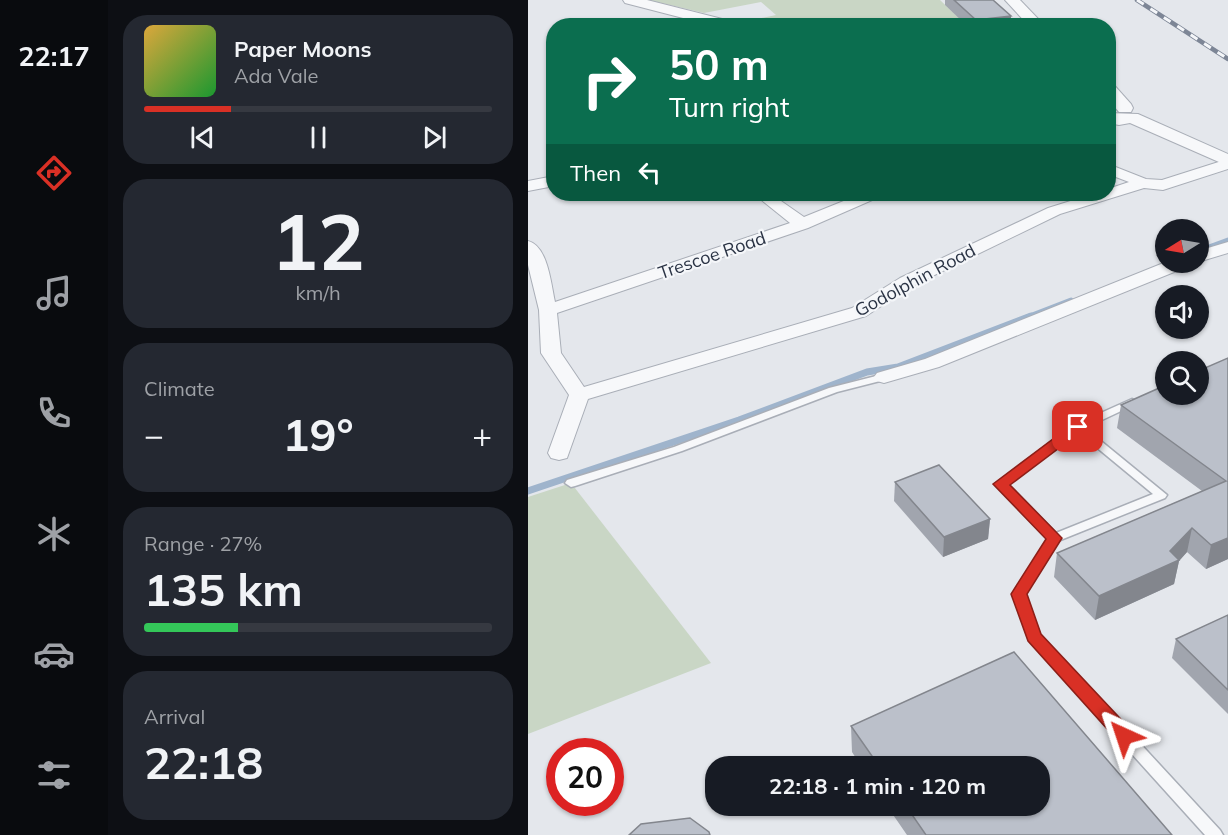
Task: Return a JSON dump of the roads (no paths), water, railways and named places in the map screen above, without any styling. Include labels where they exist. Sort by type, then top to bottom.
[{"type":"street","points":[[630,0],[702,18]]},
{"type":"street","points":[[1011,0],[1030,18]]},
{"type":"street","points":[[1116,119],[1124,120],[1122,112]]},
{"type":"street","points":[[1122,112],[1228,163]]},
{"type":"street","points":[[1116,171],[1143,183],[1163,185],[1228,163]]},
{"type":"street","points":[[528,186],[546,183]]},
{"type":"street","name":"Godolphin Road","points":[[1116,191],[1143,183]]},
{"type":"street","points":[[771,201],[802,224]]},
{"type":"street","name":"Trescoe Road","points":[[548,310],[802,224],[856,201]]},
{"type":"street","name":"Godolphin Road","points":[[579,395],[858,312],[906,282],[1054,211],[1086,201]]},
{"type":"street","points":[[528,246],[534,254],[548,310],[551,352],[579,395],[559,453]]},
{"type":"street","points":[[1209,253],[1228,247]]},
{"type":"street","points":[[884,377],[932,363],[1156,273]]},
{"type":"lane","points":[[572,483],[678,449],[833,390],[884,377]]},
{"type":"lane","points":[[1054,538],[1001,484],[1078,427],[1144,397]]},
{"type":"lane","points":[[1078,427],[1161,495],[1054,538],[1019,594],[1034,637],[1215,835]]},
{"type":"waterway","points":[[1209,247],[1228,240]]},
{"type":"waterway","points":[[1027,317],[1071,300]]},
{"type":"waterway","points":[[528,491],[739,420],[867,372],[898,367],[1031,316]]},
{"type":"railway","points":[[1137,0],[1228,59]]}]
